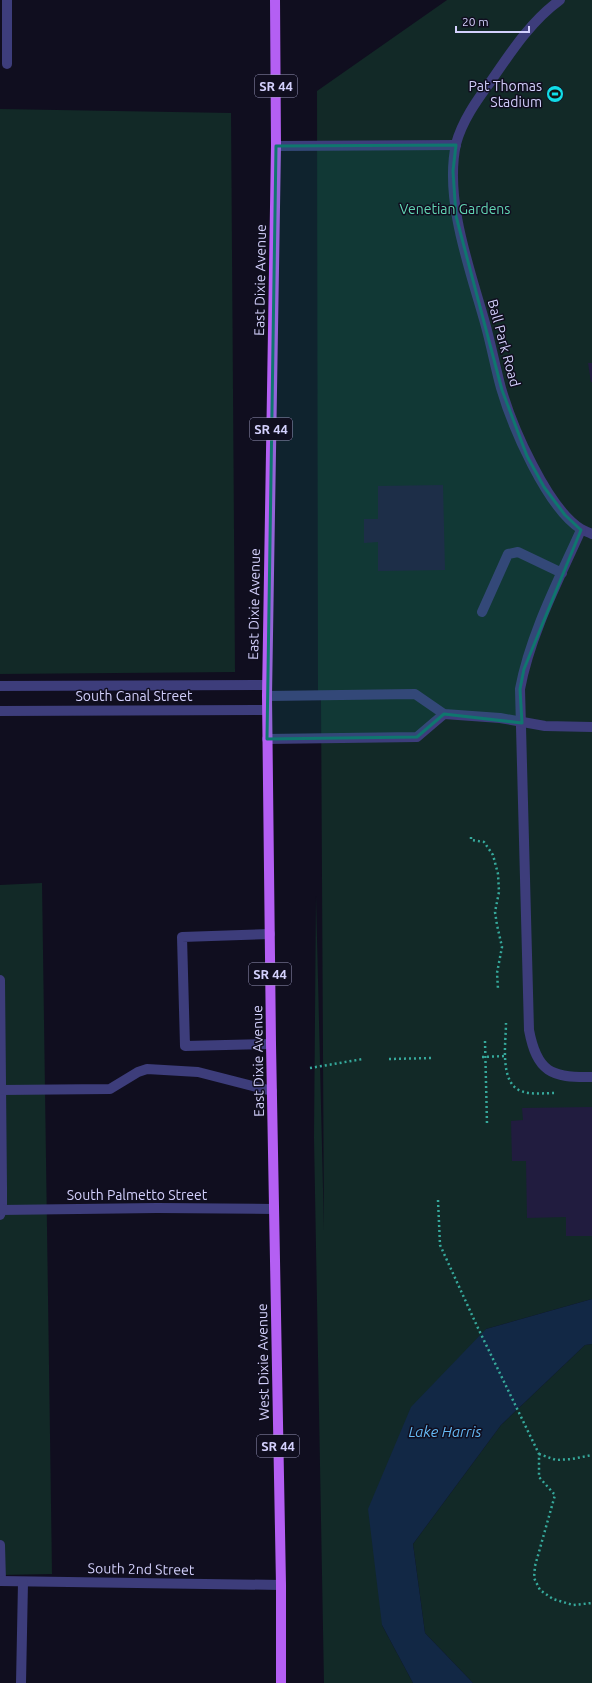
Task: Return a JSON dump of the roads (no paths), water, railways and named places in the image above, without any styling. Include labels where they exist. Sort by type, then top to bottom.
[{"type":"main road","name":"East Dixie Avenue","points":[[274,1209],[267,685],[276,146],[275,0]]},
{"type":"main road","name":"West Dixie Avenue","points":[[274,1209],[281,1585],[281,1683]]},
{"type":"street","points":[[7,0],[7,64]]},
{"type":"street","name":"Ball Park Road","points":[[560,0],[550,7],[517,43],[474,105],[461,130],[456,145],[453,171],[456,216],[466,261],[485,324],[502,390],[527,456],[544,486],[565,515],[581,530],[592,534]]},
{"type":"street","points":[[276,146],[456,145]]},
{"type":"street","points":[[581,530],[535,638],[524,668],[520,689],[528,1004],[531,1044],[536,1057],[543,1066],[552,1073],[573,1078],[592,1077]]},
{"type":"street","points":[[482,612],[508,554],[518,552],[562,573]]},
{"type":"street","points":[[0,686],[267,685]]},
{"type":"street","points":[[267,696],[415,694],[444,714],[500,718],[522,723],[566,728],[592,727]]},
{"type":"street","name":"South Canal Street","points":[[0,711],[267,710]]},
{"type":"street","points":[[267,740],[417,737],[444,714]]},
{"type":"street","points":[[270,934],[182,937],[185,1046],[271,1044]]},
{"type":"street","points":[[0,980],[1,1212]]},
{"type":"street","points":[[1,1090],[110,1089],[138,1072],[147,1069],[198,1072],[272,1091]]},
{"type":"street","name":"South Palmetto Street","points":[[1,1212],[156,1208],[274,1209]]},
{"type":"street","points":[[0,1545],[0,1581]]},
{"type":"street","name":"South 2nd Street","points":[[0,1581],[281,1585]]},
{"type":"street","points":[[21,1683],[23,1582]]},
{"type":"water","name":"Lake Harris","points":[[592,1299],[592,1344],[585,1345],[501,1425],[413,1544],[425,1633],[473,1683],[413,1683],[382,1625],[368,1509],[411,1407],[486,1329]]},
{"type":"place","name":"Pat Thomas Stadium","points":[[555,94]]},
{"type":"park label","name":"Venetian Gardens","points":[[455,209]]}]
